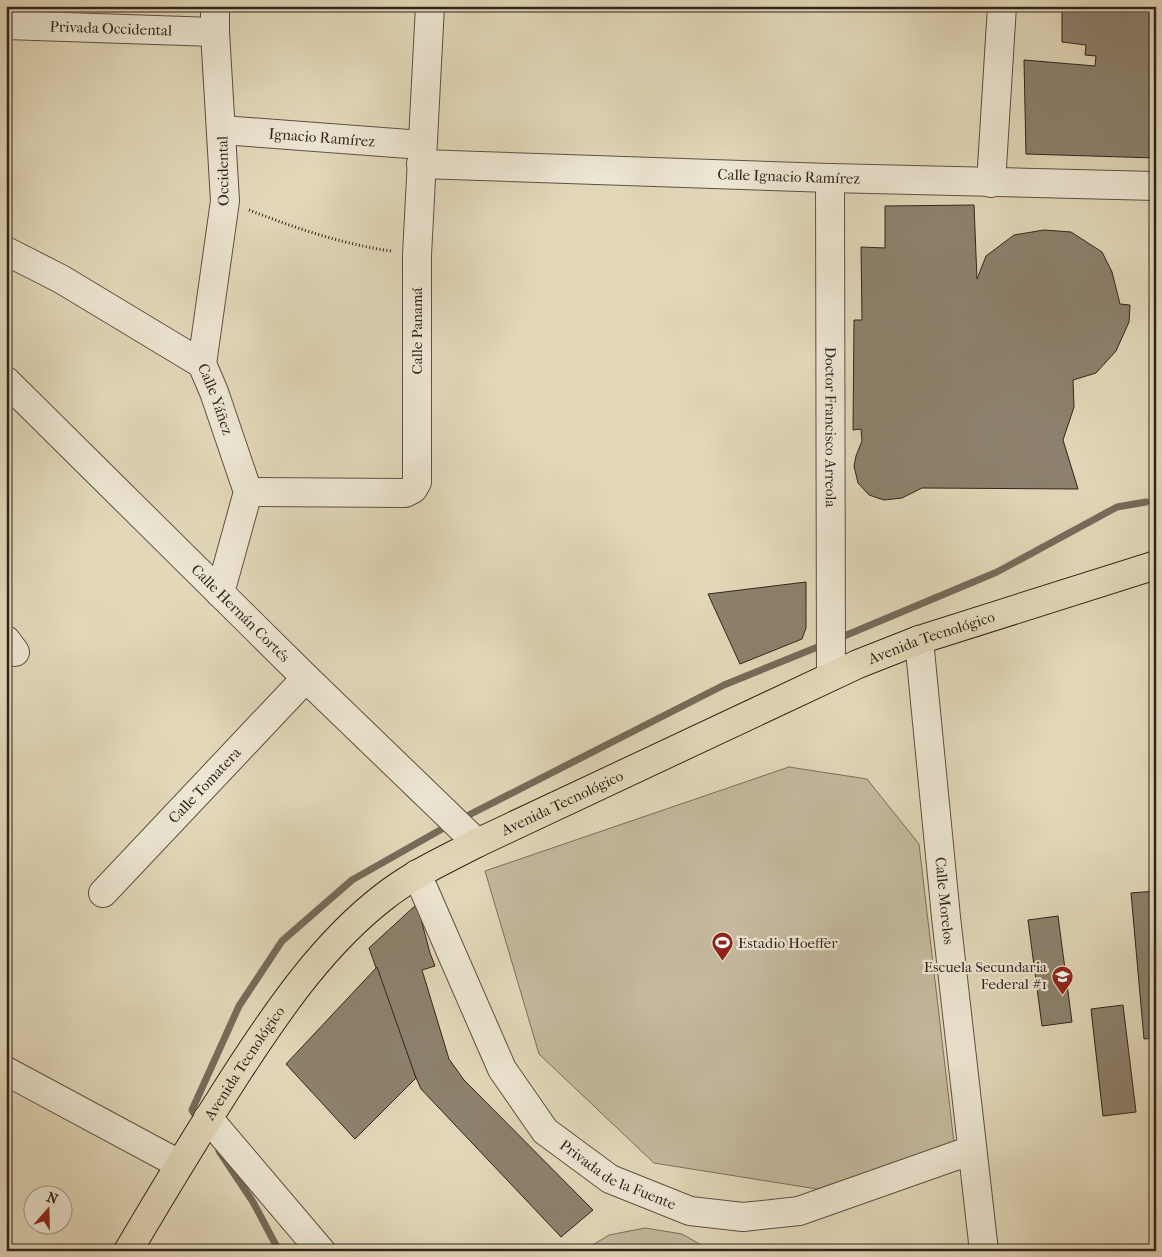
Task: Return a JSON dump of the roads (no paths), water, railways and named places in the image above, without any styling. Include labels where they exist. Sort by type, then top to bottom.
[{"type":"main road","name":"Avenida Tecnológico","points":[[128,1251],[208,1118],[266,1029],[302,981],[360,917],[385,896],[417,874],[477,843],[831,676],[919,640],[1156,565]]},
{"type":"street","name":"Calle Panamá","points":[[248,492],[405,493],[413,489],[416,482],[417,255],[430,6]]},
{"type":"street","points":[[992,183],[1002,6]]},
{"type":"street","name":"Privada Occidental","points":[[6,25],[215,19]]},
{"type":"street","name":"Occidental","points":[[202,364],[225,201],[215,19]]},
{"type":"street","name":"Ignacio Ramírez","points":[[222,130],[422,154]]},
{"type":"street","name":"Calle Ignacio Ramírez","points":[[422,154],[830,178],[1156,186]]},
{"type":"street","name":"Doctor Francisco Arreola","points":[[830,178],[831,676]]},
{"type":"street","name":"Calle Yáñez","points":[[6,251],[61,278],[202,364],[214,392],[248,492]]},
{"type":"street","name":"Calle Hernán Cortés","points":[[6,381],[306,678],[477,843]]},
{"type":"street","points":[[220,593],[248,492]]},
{"type":"street","name":"Calle Morelos","points":[[919,640],[946,917],[984,1251]]},
{"type":"street","name":"Calle Tomatera","points":[[103,893],[306,678]]},
{"type":"street","name":"Privada de la Fuente","points":[[417,874],[502,1069],[545,1131],[610,1179],[690,1211],[743,1217],[799,1211],[972,1150]]},
{"type":"street","points":[[6,1071],[180,1164]]},
{"type":"street","points":[[208,1118],[321,1251]]},
{"type":"waterway","points":[[837,639],[997,572],[1117,507],[1146,502]]},
{"type":"waterway","points":[[461,819],[724,685],[825,644]]},
{"type":"waterway","points":[[199,1121],[192,1110],[239,1006],[282,941],[352,880],[449,825]]},
{"type":"waterway","points":[[219,1151],[253,1202],[279,1251]]},
{"type":"place","name":"Estadio Hoeffer","points":[[722,962]]},
{"type":"place","name":"Escuela Secundaria Federal #1","points":[[1063,995]]}]
